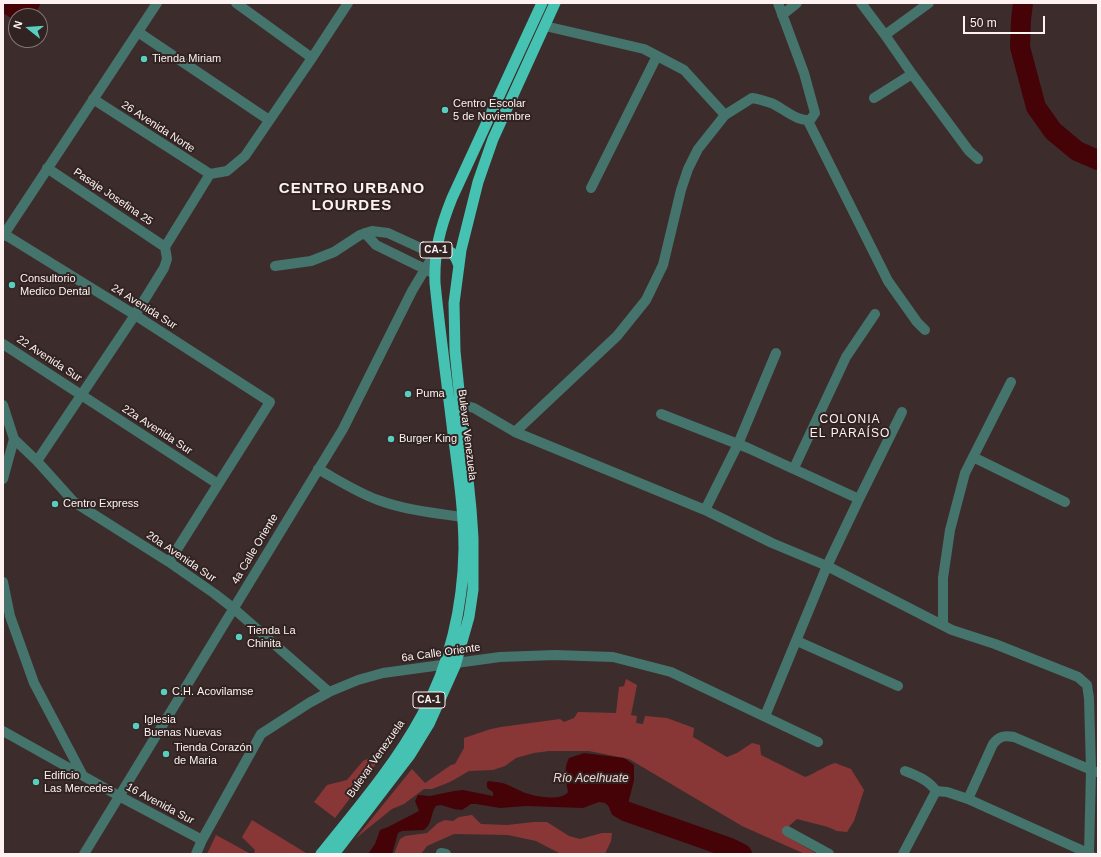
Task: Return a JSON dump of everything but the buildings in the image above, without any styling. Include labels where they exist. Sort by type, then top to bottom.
[{"type":"highway","name":"Bulevar Venezuela","points":[[321,854],[376,784],[404,745],[423,714],[438,682],[447,657],[459,605],[464,549],[460,488],[430,271],[441,229],[452,198],[542,3]]},
{"type":"highway","name":"Bulevar Venezuela","points":[[334,854],[410,756],[437,707],[455,666],[469,617],[473,590],[471,509],[454,329],[454,303],[461,250],[478,182],[493,139],[555,3]]},
{"type":"highway","points":[[436,251],[442,249],[452,253],[456,258],[459,267]]},
{"type":"street","points":[[4,235],[157,3]]},
{"type":"street","points":[[236,3],[312,58]]},
{"type":"street","points":[[37,461],[135,315],[164,268],[167,259],[165,247],[210,174],[227,172],[245,156],[348,3]]},
{"type":"street","points":[[515,432],[617,336],[646,300],[663,265],[681,190],[688,168],[702,143],[725,115],[752,98],[772,103],[800,119],[811,119],[814,113],[804,73],[778,3]]},
{"type":"street","points":[[782,15],[797,3]]},
{"type":"street","points":[[861,3],[969,151],[978,159]]},
{"type":"street","points":[[885,35],[929,3]]},
{"type":"street","points":[[544,26],[644,49],[684,70],[725,115]]},
{"type":"street","points":[[138,32],[269,120]]},
{"type":"street","points":[[591,188],[657,56]]},
{"type":"street","points":[[874,98],[912,74]]},
{"type":"street","name":"26 Avenida Norte","points":[[93,99],[210,174]]},
{"type":"street","points":[[808,120],[888,280],[916,322],[925,330]]},
{"type":"street","name":"Pasaje Josefina 25","points":[[47,168],[165,247]]},
{"type":"street","points":[[275,266],[311,261],[334,252],[355,237],[365,233],[378,231],[388,233],[425,250],[436,251]]},
{"type":"street","points":[[365,233],[376,245],[430,271]]},
{"type":"street","name":"24 Avenida Sur","points":[[4,235],[135,315],[270,402],[218,484]]},
{"type":"street","name":"4a Calle Oriente","points":[[84,854],[343,429],[430,271]]},
{"type":"street","points":[[794,468],[846,357],[875,314]]},
{"type":"street","name":"22 Avenida Sur","points":[[3,344],[82,395]]},
{"type":"street","points":[[705,510],[738,444],[776,353]]},
{"type":"street","points":[[943,625],[942,578],[950,530],[965,473],[1011,382]]},
{"type":"street","name":"22a Avenida Sur","points":[[82,395],[218,484]]},
{"type":"street","points":[[3,405],[14,439],[3,479]]},
{"type":"street","points":[[461,407],[466,406],[474,408],[515,432],[705,510],[772,543],[828,566],[943,625],[1078,677],[1087,685],[1095,772],[1089,854],[968,799],[947,792],[936,791]]},
{"type":"street","points":[[765,716],[828,566],[902,412]]},
{"type":"street","points":[[661,414],[794,468],[859,499]]},
{"type":"street","name":"20a Avenida Sur","points":[[14,439],[37,461],[74,502],[170,562],[234,608],[329,692]]},
{"type":"street","points":[[973,457],[1065,502]]},
{"type":"street","points":[[318,469],[381,501],[401,507],[462,518]]},
{"type":"street","points":[[170,562],[218,484]]},
{"type":"street","points":[[3,582],[10,616],[34,683],[82,774]]},
{"type":"street","points":[[797,641],[898,686]]},
{"type":"street","name":"6a Calle Oriente","points":[[196,854],[202,840],[263,732],[329,692],[346,684],[372,676],[409,669],[500,657],[555,655],[613,657],[671,672],[818,742]]},
{"type":"street","name":"16 Avenida Sur","points":[[3,730],[119,796],[202,840]]},
{"type":"street","points":[[968,799],[993,744],[996,739],[1001,736],[1014,738],[1095,772]]},
{"type":"street","points":[[905,771],[927,781],[936,791]]},
{"type":"street","points":[[903,854],[936,791]]},
{"type":"street","points":[[787,831],[829,854]]},
{"type":"shaded area","points":[[626,679],[637,685],[631,715],[637,716],[636,723],[643,724],[645,716],[667,718],[694,728],[693,737],[727,757],[737,753],[752,743],[760,745],[761,755],[805,777],[835,763],[851,769],[864,790],[854,821],[847,832],[837,831],[828,827],[797,819],[783,834],[817,854],[805,854],[742,826],[629,759],[589,751],[549,751],[516,758],[505,766],[493,770],[469,771],[450,782],[432,789],[424,789],[404,804],[392,809],[356,838],[412,769],[425,783],[451,765],[455,764],[464,748],[464,738],[501,727],[560,719],[564,722],[574,718],[578,712],[616,713],[619,687],[624,686]]},
{"type":"shaded area","points":[[369,758],[376,764],[335,818],[314,802],[327,785],[347,780],[363,761]]},
{"type":"shaded area","points":[[472,815],[481,824],[507,825],[547,822],[569,836],[580,839],[602,833],[612,833],[611,841],[605,854],[561,854],[536,841],[508,835],[454,834],[427,846],[421,854],[394,854],[400,839],[405,836],[427,833],[438,823],[445,820],[453,821],[459,817]]},
{"type":"shaded area","points":[[252,820],[306,853],[254,854],[255,850],[242,837]]},
{"type":"shaded area","points":[[216,835],[249,853],[250,854],[207,854]]},
{"type":"water","points":[[3,3],[41,3],[38,8],[8,8],[8,16],[3,13]]},
{"type":"water","name":"Río Acelhuate","points":[[584,753],[624,758],[634,765],[634,780],[628,804],[639,816],[612,815],[611,808],[605,803],[599,802],[583,808],[526,806],[500,808],[471,804],[462,810],[441,805],[436,806],[429,824],[424,830],[402,831],[398,833],[392,854],[368,854],[375,844],[380,830],[419,811],[415,801],[418,795],[430,796],[463,790],[493,796],[493,792],[487,787],[487,782],[489,781],[506,784],[533,795],[559,797],[568,792],[566,766],[569,758]]},
{"type":"waterway","name":"Río Acelhuate","points":[[1023,3],[1020,47],[1036,107],[1053,131],[1077,151],[1098,160]]},
{"type":"waterway","name":"Río Acelhuate","points":[[618,803],[620,808],[625,811],[730,848],[742,854]]},
{"type":"place","name":"Tienda Miriam","points":[[144,59]]},
{"type":"place","name":"Centro Escolar 5 de Noviembre","points":[[445,110]]},
{"type":"place","name":"Consultorio Medico Dental","points":[[12,285]]},
{"type":"place","name":"Puma","points":[[408,394]]},
{"type":"place","name":"Burger King","points":[[391,439]]},
{"type":"place","name":"Centro Express","points":[[55,504]]},
{"type":"place","name":"Tienda La Chinita","points":[[239,637]]},
{"type":"place","name":"C.H. Acovilamse","points":[[164,692]]},
{"type":"place","name":"Iglesia Buenas Nuevas","points":[[136,726]]},
{"type":"place","name":"Tienda Corazón de Maria","points":[[166,754]]},
{"type":"place","name":"Edificio Las Mercedes","points":[[36,782]]},
{"type":"district","name":"CENTRO URBANO LOURDES","points":[[352,198]]},
{"type":"district","name":"COLONIA EL PARAÍSO","points":[[850,427]]}]
